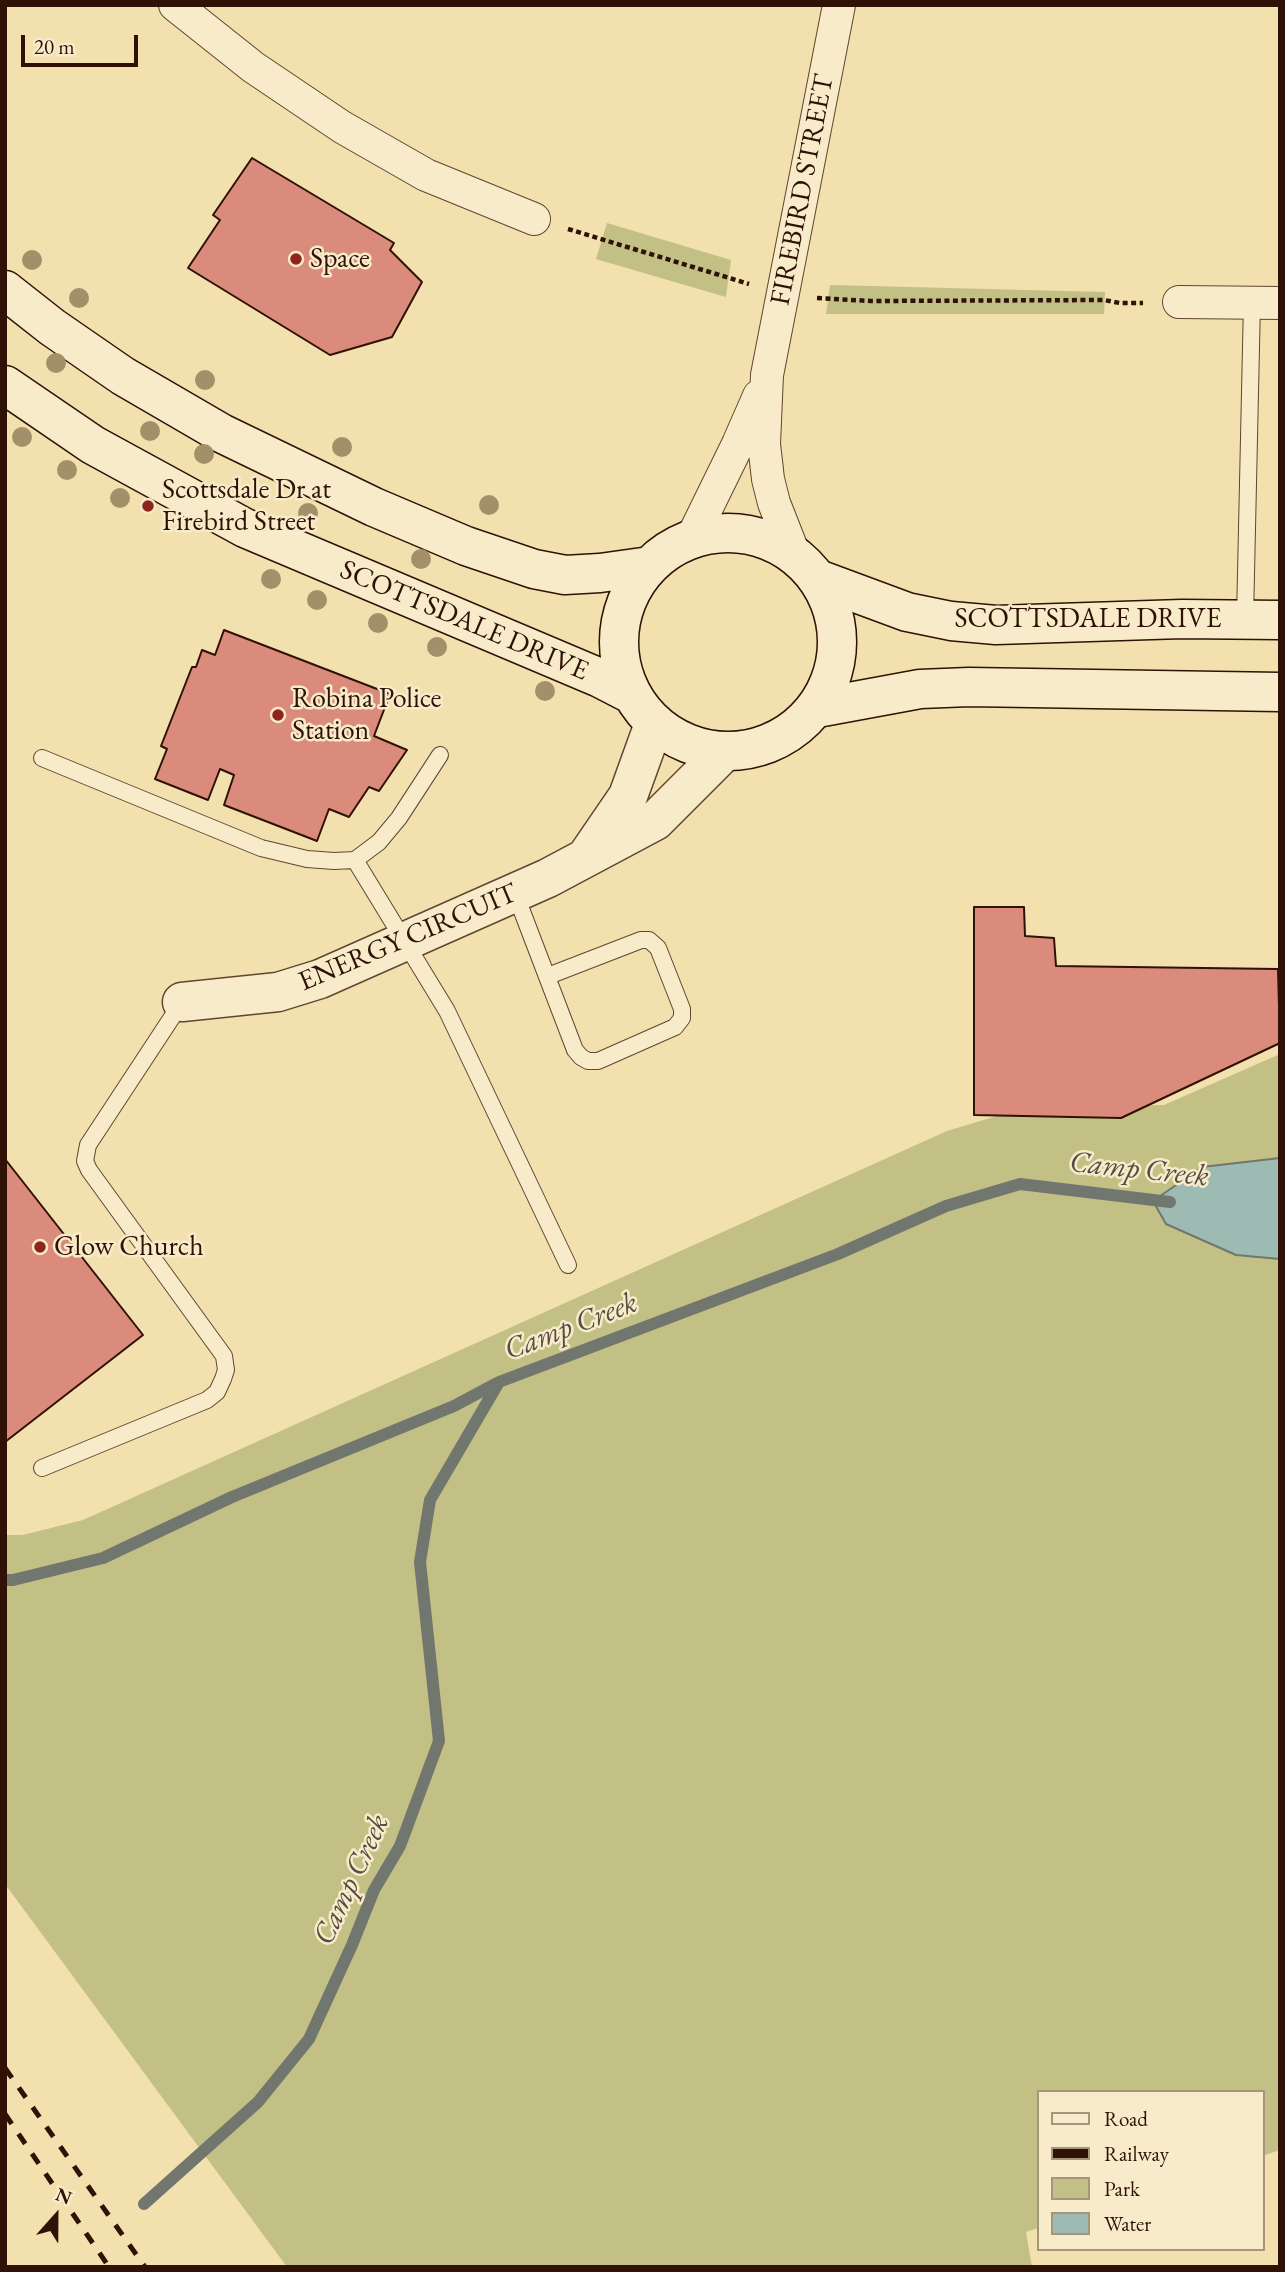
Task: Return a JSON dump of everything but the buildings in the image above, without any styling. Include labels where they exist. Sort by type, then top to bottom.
[{"type":"main road","points":[[5,290],[52,327],[123,376],[221,433],[386,512],[466,546],[534,569],[565,575],[650,566]]},
{"type":"main road","name":"SCOTTSDALE DRIVE","points":[[5,385],[93,445],[245,528],[600,678],[631,694]]},
{"type":"main road","points":[[730,532],[764,538],[806,567],[834,610],[839,643],[833,677],[817,708],[792,732],[762,747],[724,752],[686,744],[654,724],[631,694],[619,658],[620,620],[634,585],[650,566],[659,556],[692,538],[730,532]]},
{"type":"main road","name":"SCOTTSDALE DRIVE","points":[[806,567],[906,612],[951,621],[996,625],[1182,619],[1263,620]]},
{"type":"main road","points":[[817,708],[913,691],[969,687],[1280,692]]},
{"type":"main road","name":"ENERGY CIRCUIT","points":[[586,858],[628,796],[654,724]]},
{"type":"main road","name":"ENERGY CIRCUIT","points":[[182,1002],[278,992],[320,979],[515,893],[656,821],[724,752]]},
{"type":"street","points":[[175,5],[253,67],[342,127],[426,175],[534,219]]},
{"type":"street","name":"FIREBIRD STREET","points":[[806,567],[774,503],[768,479],[764,444],[767,375],[839,5]]},
{"type":"street","points":[[1179,302],[1266,303]]},
{"type":"street","name":"FIREBIRD STREET","points":[[692,538],[767,375]]},
{"type":"lane","points":[[1263,620],[1266,303]]},
{"type":"lane","points":[[42,758],[261,848],[307,859],[334,861],[355,860],[379,842],[399,818],[440,755]]},
{"type":"lane","points":[[355,860],[447,1011],[568,1265]]},
{"type":"lane","points":[[515,893],[575,1050],[588,1061],[598,1061],[675,1027],[682,1018],[682,1009],[658,948],[649,940],[641,940],[548,976]]},
{"type":"lane","points":[[42,1468],[207,1399],[217,1392],[226,1370],[224,1356],[85,1161],[88,1145],[182,1002]]},
{"type":"path","points":[[534,219],[749,284]]},
{"type":"path","points":[[783,294],[806,298],[871,300],[1104,300],[1131,304],[1179,302]]},
{"type":"green space","points":[[607,223],[731,260],[726,297],[596,259]]},
{"type":"green space","points":[[830,285],[1105,292],[1104,314],[826,314]]},
{"type":"green space","points":[[1280,1054],[1280,2150],[1264,2155],[1264,2090],[1036,2090],[1036,2229],[1026,2232],[1032,2267],[287,2267],[5,1884],[5,1535],[23,1535],[83,1520],[947,1131],[1027,1107],[1164,1105]]},
{"type":"water","points":[[1280,1158],[1280,1259],[1236,1255],[1166,1224],[1153,1201],[1202,1167]]},
{"type":"waterway","name":"Camp Creek","points":[[144,2204],[258,2102],[309,2039],[374,1890],[400,1846],[439,1741],[420,1562],[430,1500],[499,1382],[838,1254],[946,1206],[1020,1184],[1170,1202]]},
{"type":"waterway","points":[[5,1580],[103,1558],[232,1497],[454,1406],[497,1383]]},
{"type":"railway","points":[[5,2068],[145,2267]]},
{"type":"railway","points":[[5,2114],[109,2267]]},
{"type":"place","name":"Space","points":[[296,259]]},
{"type":"place","name":"Scottsdale Dr at Firebird Street","points":[[148,506]]},
{"type":"place","name":"Robina Police Station","points":[[278,715]]},
{"type":"place","name":"Glow Church","points":[[40,1247]]}]
